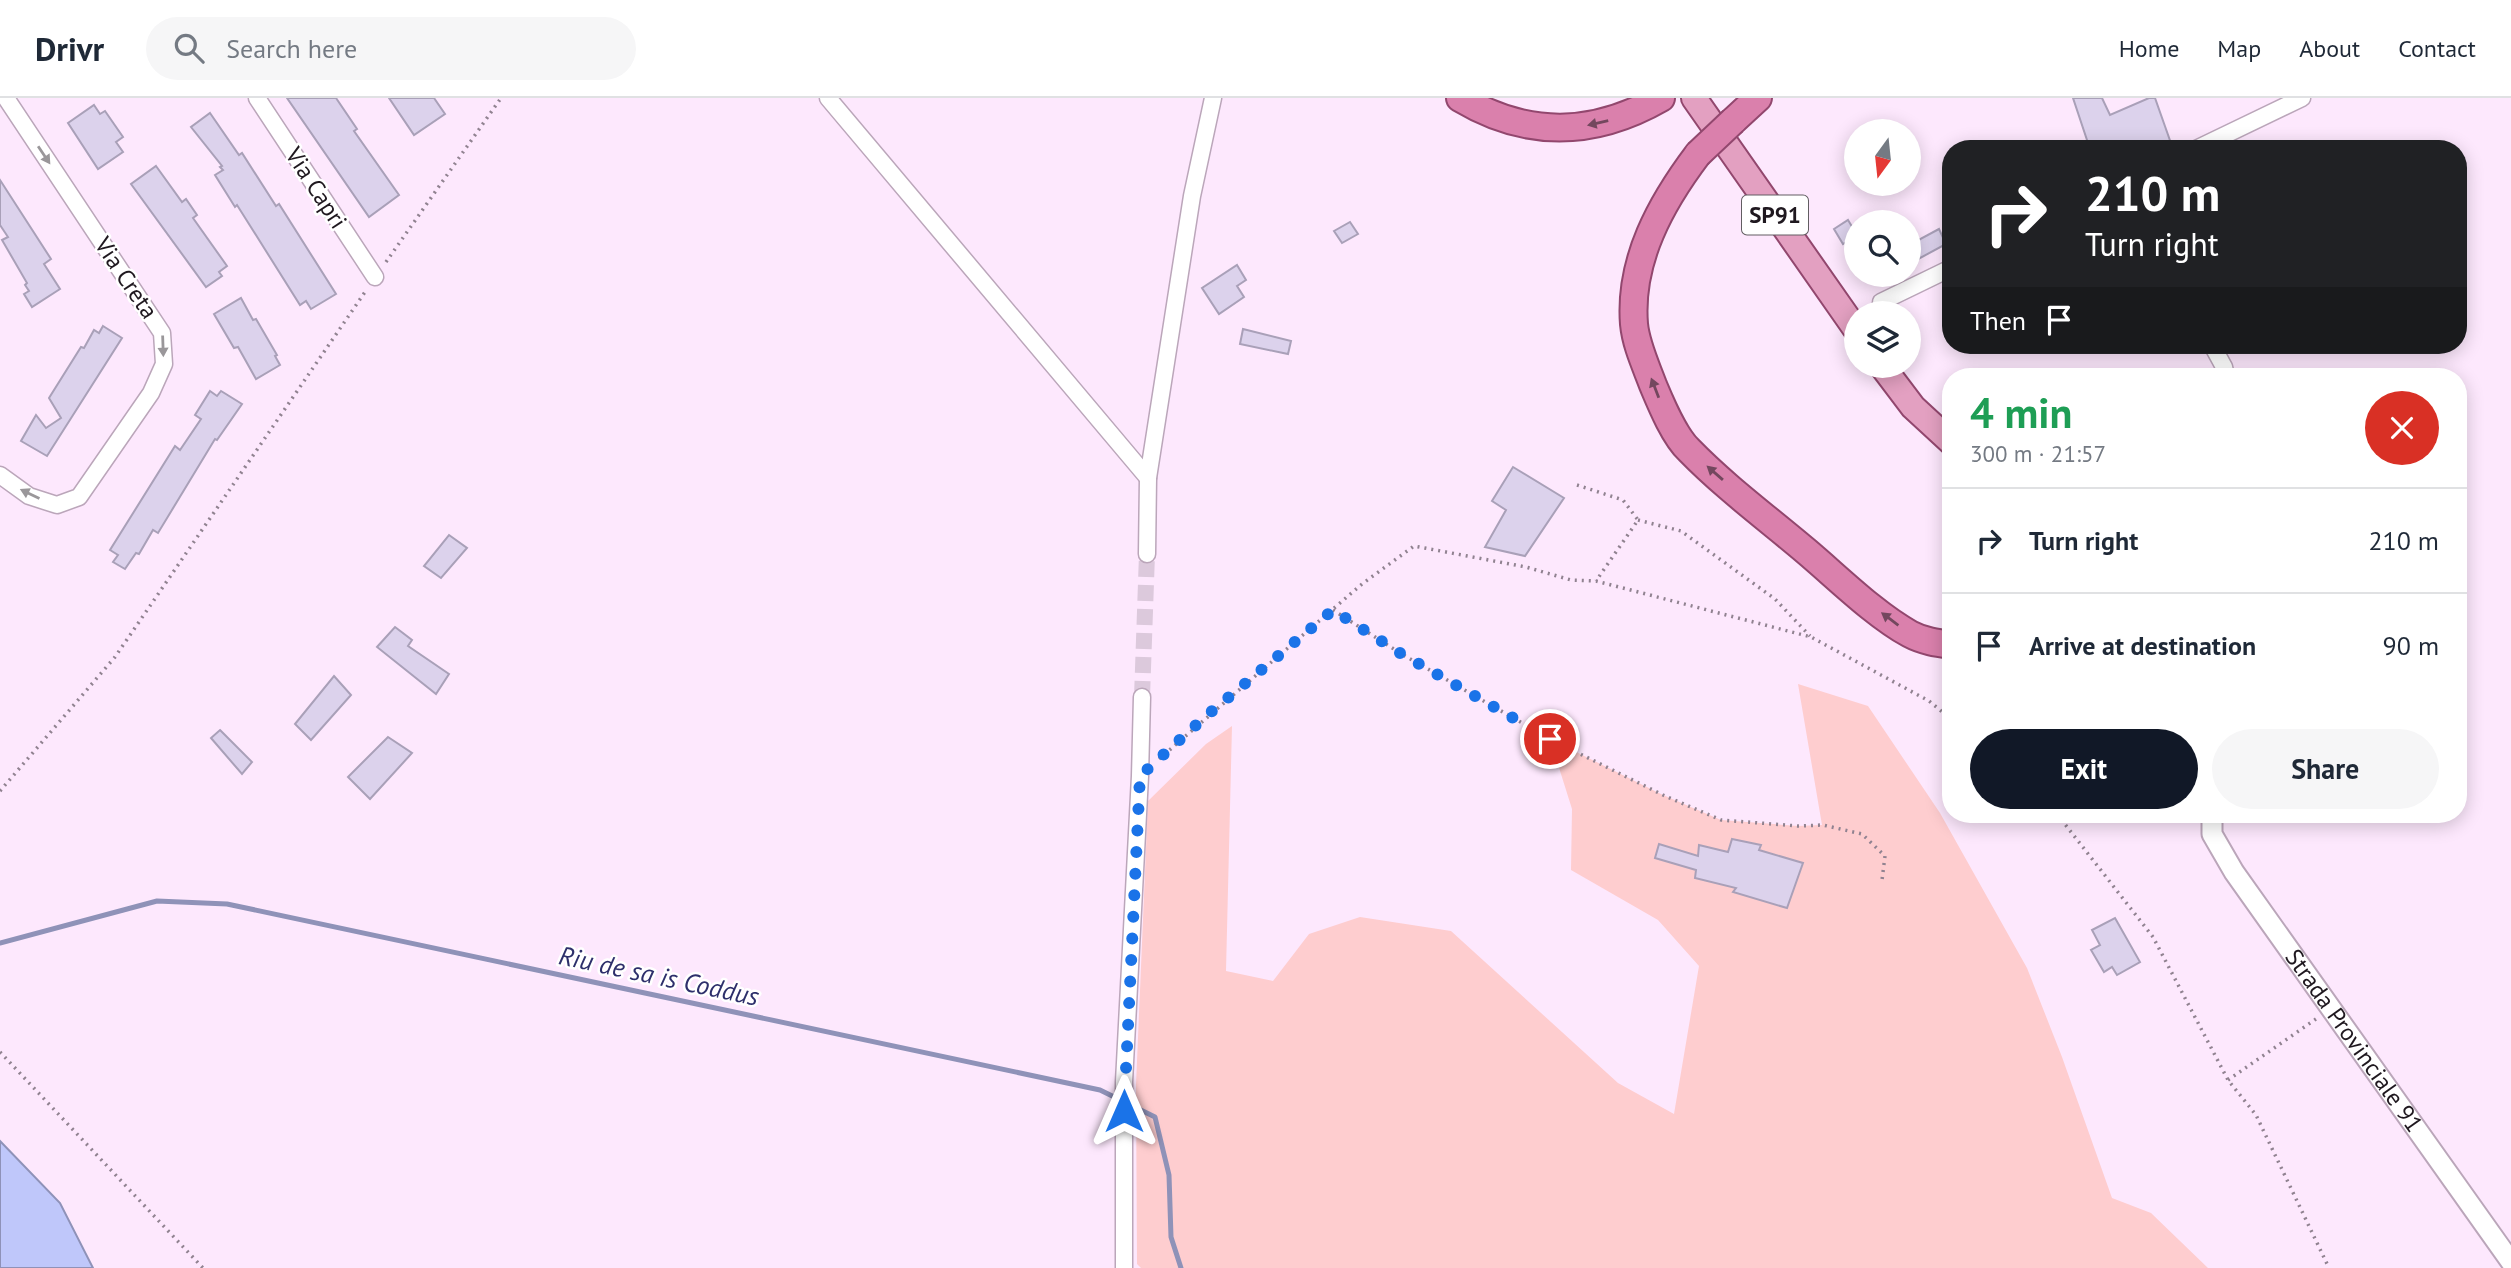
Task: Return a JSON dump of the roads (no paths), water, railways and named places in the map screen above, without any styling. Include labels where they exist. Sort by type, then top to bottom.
[{"type":"highway","points":[[1460,98],[1509,121],[1527,127],[1555,130],[1613,119],[1642,109],[1661,98]]},
{"type":"highway","points":[[1758,98],[1693,160],[1654,223],[1642,253],[1634,293],[1634,326],[1644,360],[1660,403],[1687,448],[1857,594],[1912,635],[1942,644]]},
{"type":"main road","name":"SP91","points":[[1694,98],[1844,312]]},
{"type":"main road","points":[[1891,378],[1913,407],[1942,434]]},
{"type":"street","name":"Via Creta","points":[[0,475],[29,496],[57,505],[79,497],[151,393],[163,364],[162,333],[6,98]]},
{"type":"street","name":"Via Capri","points":[[257,98],[375,277]]},
{"type":"street","points":[[828,98],[1148,478]]},
{"type":"street","points":[[1147,554],[1148,478],[1192,196],[1213,98]]},
{"type":"street","points":[[2215,140],[2302,98]]},
{"type":"street","points":[[1883,301],[1942,272]]},
{"type":"street","points":[[1124,1268],[1124,1092],[1142,697]]},
{"type":"street","name":"Strada Provinciale 91","points":[[2213,823],[2212,834],[2234,872],[2511,1262]]},
{"type":"water","points":[[0,1141],[60,1203],[93,1268],[0,1268]]},
{"type":"waterway","name":"Riu de sa is Coddus","points":[[0,943],[157,901],[227,904],[1100,1090],[1155,1117],[1169,1175],[1171,1237],[1181,1268]]},
{"type":"tunnel","points":[[1142,697],[1147,554]]}]
